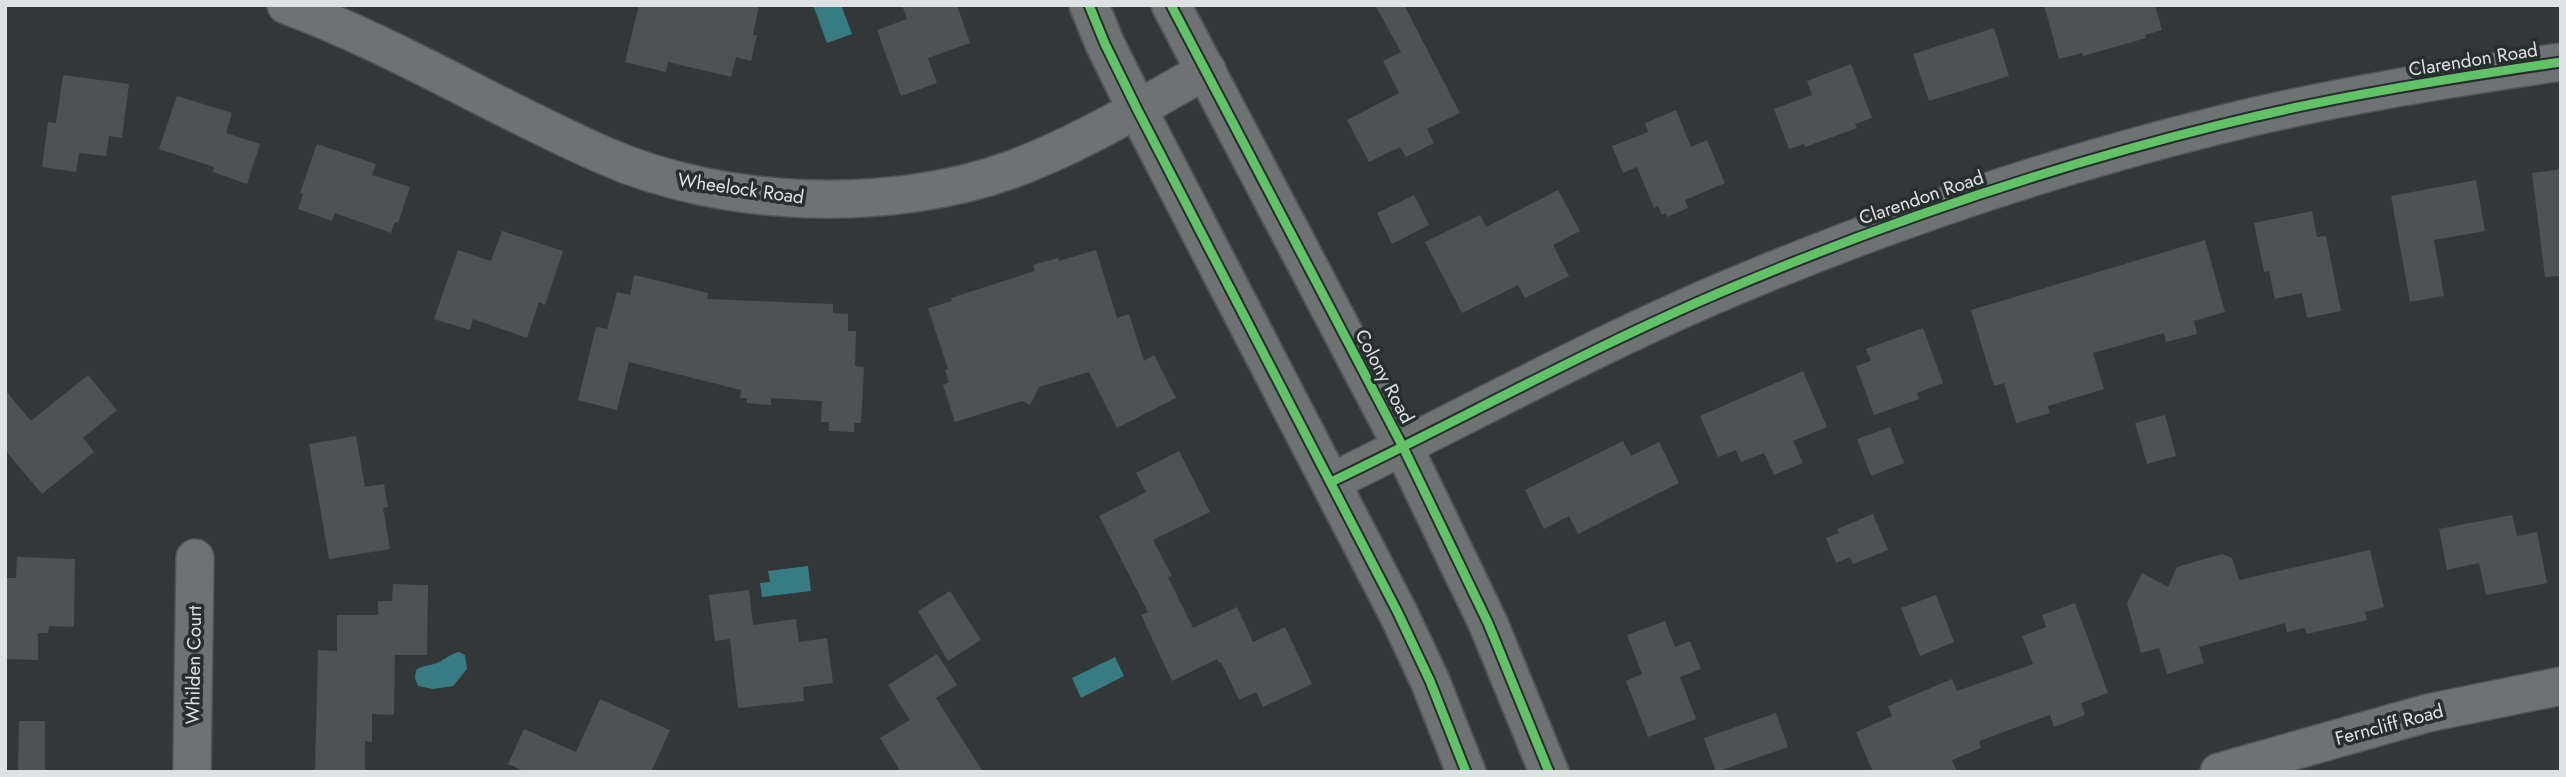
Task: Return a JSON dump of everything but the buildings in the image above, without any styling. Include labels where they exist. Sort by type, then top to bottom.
[{"type":"street","name":"Wheelock Road","points":[[286,5],[352,32],[604,156],[674,180],[756,194],[847,198],[934,189],[1010,170],[1051,154],[1206,70]]},
{"type":"street","points":[[1089,5],[1137,108],[1331,482],[1427,674],[1466,772]]},
{"type":"street","name":"Colony Road","points":[[1171,5],[1403,447],[1488,622],[1549,772]]},
{"type":"street","name":"Clarendon Road","points":[[1331,482],[1732,288],[1846,242],[1989,192],[2145,145],[2266,114],[2561,62]]},
{"type":"street","name":"Whilden Court","points":[[192,772],[195,558]]},
{"type":"street","name":"Ferncliff Road","points":[[2219,772],[2428,713],[2561,686]]},
{"type":"water","points":[[813,5],[841,5],[852,34],[827,43]]},
{"type":"water","points":[[808,566],[811,591],[762,597],[760,583],[770,582],[768,571]]},
{"type":"water","points":[[459,652],[465,655],[467,669],[453,686],[433,689],[418,686],[416,670]]},
{"type":"water","points":[[1115,657],[1124,676],[1081,698],[1072,678]]},
{"type":"cycle path","points":[[1089,5],[1137,109],[1398,613],[1430,681],[1466,772]]},
{"type":"cycle path","points":[[1171,5],[1403,447],[1488,623],[1549,772]]},
{"type":"cycle path","points":[[1331,482],[1682,309],[1792,263],[1973,197],[2095,158],[2261,115],[2389,89],[2561,62]]}]
